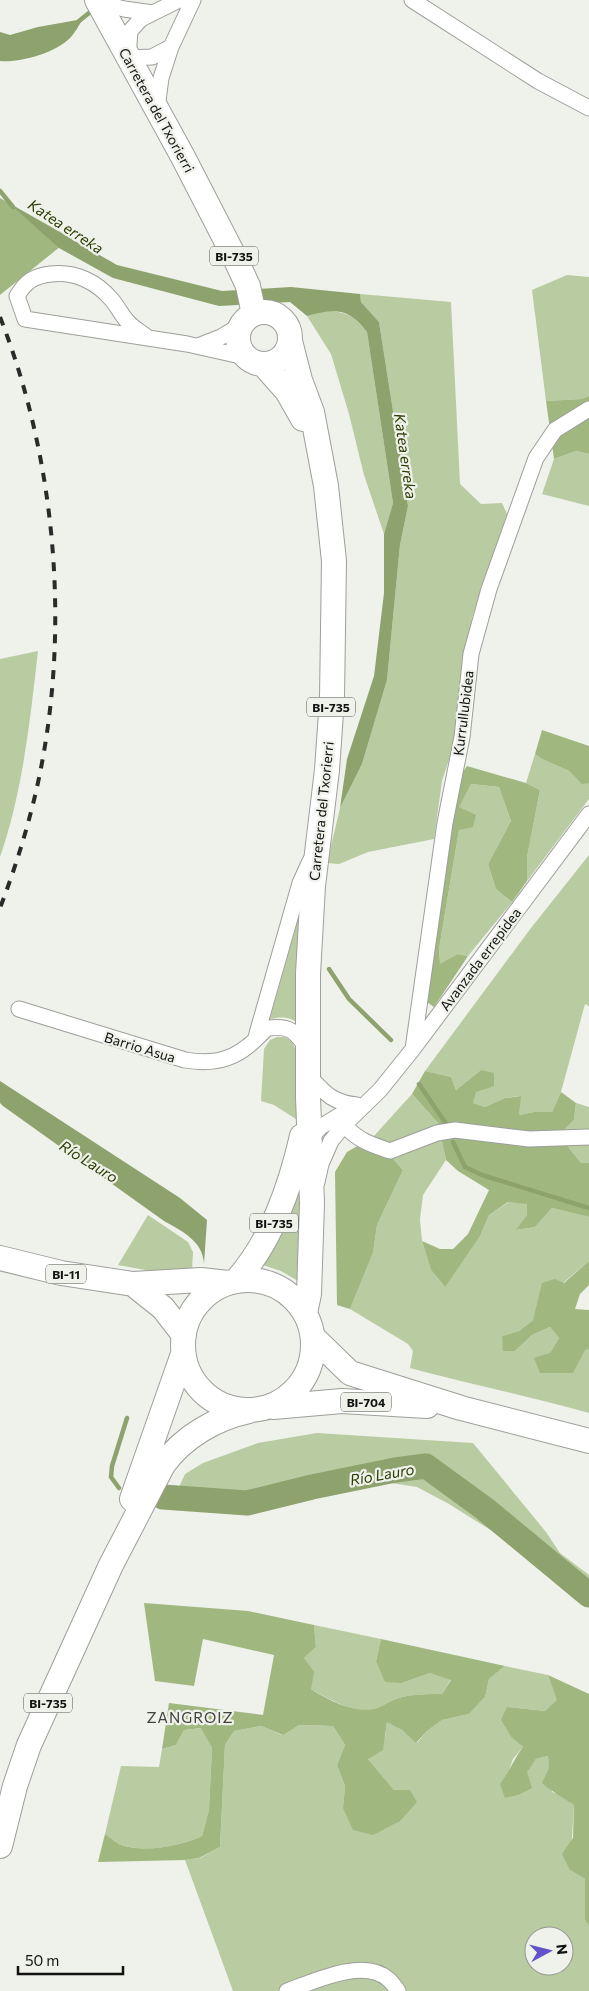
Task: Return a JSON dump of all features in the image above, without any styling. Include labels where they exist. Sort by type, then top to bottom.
[{"type":"main road","name":"Carretera del Txorierri","points":[[97,1],[210,210],[248,286],[248,319]]},
{"type":"main road","name":"Carretera del Txorierri","points":[[210,210],[245,259],[280,317]]},
{"type":"main road","points":[[263,312],[272,313],[280,317],[286,324],[290,341],[288,348],[278,360],[254,360],[241,351],[238,338],[248,319],[263,312]]},
{"type":"main road","name":"Carretera del Txorierri","points":[[290,341],[300,380],[312,412],[330,517],[334,561],[332,698],[327,770],[313,886],[308,974],[309,1086]]},
{"type":"main road","name":"Carretera del Txorierri","points":[[254,360],[287,391],[298,409],[320,458]]},
{"type":"main road","name":"BI-735","points":[[305,1313],[309,1294],[312,1203],[309,1086]]},
{"type":"main road","name":"BI-735","points":[[111,1565],[115,1542],[184,1344],[189,1318],[199,1303],[212,1291],[232,1282],[250,1266],[274,1223],[286,1195],[297,1157],[309,1086]]},
{"type":"main road","name":"BI-11","points":[[0,1258],[61,1273],[133,1284],[202,1280],[232,1282]]},
{"type":"main road","name":"BI-735","points":[[0,1846],[15,1786],[29,1745],[111,1565],[172,1452],[186,1440],[229,1416],[260,1409],[287,1399],[300,1386],[308,1372],[313,1355],[313,1337],[305,1313],[293,1297],[276,1286],[257,1280],[232,1282]]},
{"type":"main road","points":[[133,1284],[162,1308],[184,1344],[188,1372],[199,1388],[213,1401],[230,1409],[260,1409]]},
{"type":"main road","name":"BI-704","points":[[313,1337],[350,1373],[461,1408],[589,1441]]},
{"type":"main road","name":"BI-704","points":[[260,1409],[342,1401],[461,1408]]},
{"type":"street","points":[[170,47],[152,57],[128,58],[130,31],[140,19],[179,0]]},
{"type":"street","points":[[156,109],[161,78],[170,47],[193,0]]},
{"type":"street","points":[[412,0],[538,81],[589,108]]},
{"type":"street","points":[[97,1],[153,14]]},
{"type":"street","points":[[147,337],[128,322],[112,299],[98,286],[79,276],[63,272],[42,275],[25,283],[17,296],[20,310],[25,318],[198,346],[254,360]]},
{"type":"street","points":[[198,346],[221,337],[248,319]]},
{"type":"street","name":"Kurrullubidea","points":[[413,1049],[445,823],[462,736],[471,654],[489,589],[536,458],[555,430],[589,409]]},
{"type":"street","name":"Avanzada errepidea","points":[[362,1103],[380,1090],[413,1049],[589,814]]},
{"type":"street","points":[[256,1037],[300,883],[318,842]]},
{"type":"street","name":"Barrio Asua","points":[[19,1009],[203,1064],[221,1061],[238,1054],[268,1028],[288,1028],[297,1035],[309,1050]]},
{"type":"street","points":[[309,1086],[342,1103],[362,1103]]},
{"type":"street","points":[[312,1203],[321,1164],[331,1141],[362,1103]]},
{"type":"street","points":[[297,1157],[310,1138],[322,1126],[362,1103]]},
{"type":"street","points":[[344,1125],[356,1137],[390,1151],[437,1133],[455,1130],[529,1138],[589,1137]]},
{"type":"street","points":[[287,1991],[343,1971],[368,1970],[388,1978],[398,1991]]},
{"type":"shaded area","points":[[0,198],[71,238],[0,295]]},
{"type":"shaded area","points":[[567,275],[589,277],[589,396],[581,399],[546,401],[532,290]]},
{"type":"shaded area","points":[[360,294],[451,302],[460,484],[481,504],[502,503],[507,514],[473,614],[461,673],[457,735],[442,781],[434,839],[368,852],[339,864],[327,863],[340,808],[362,764],[387,680],[400,545],[408,506],[379,322],[361,302]]},
{"type":"shaded area","points":[[326,310],[339,312],[354,318],[367,332],[393,503],[384,534],[364,475],[349,414],[331,354],[307,316]]},
{"type":"shaded area","points":[[589,396],[589,454],[576,451],[554,459],[546,401],[581,399]]},
{"type":"shaded area","points":[[576,451],[589,454],[589,506],[542,494],[554,459]]},
{"type":"shaded area","points":[[38,651],[29,729],[20,781],[15,807],[0,857],[0,659]]},
{"type":"shaded area","points":[[542,730],[589,746],[589,783],[582,784],[569,771],[535,754]]},
{"type":"shaded area","points":[[535,754],[569,771],[582,783],[589,783],[589,799],[527,881],[527,857],[540,790],[526,783]]},
{"type":"shaded area","points":[[467,766],[526,783],[540,790],[527,857],[527,881],[512,902],[496,889],[488,864],[511,821],[499,787],[471,784],[459,807],[476,815],[473,827],[459,830],[439,949],[440,964],[458,954],[468,956],[434,1007],[424,1000],[458,779]]},
{"type":"shaded area","points":[[471,784],[499,787],[511,821],[488,864],[496,889],[512,902],[468,956],[458,954],[440,965],[439,949],[459,830],[476,816],[458,807]]},
{"type":"shaded area","points":[[589,855],[589,1006],[585,1004],[561,1092],[552,1112],[534,1112],[519,1115],[520,1096],[505,1098],[485,1107],[472,1103],[481,1070],[456,1090],[451,1077],[425,1071],[531,928]]},
{"type":"shaded area","points":[[301,909],[302,1026],[287,1018],[270,1019]]},
{"type":"shaded area","points":[[277,1037],[285,1037],[292,1042],[296,1050],[296,1119],[274,1105],[261,1101],[264,1049],[270,1040]]},
{"type":"shaded area","points":[[481,1070],[494,1073],[494,1086],[476,1092],[473,1103],[485,1107],[505,1098],[521,1096],[519,1115],[534,1112],[552,1112],[561,1092],[576,1103],[574,1120],[563,1131],[569,1148],[581,1163],[589,1163],[589,1217],[552,1208],[535,1227],[516,1230],[527,1215],[527,1204],[508,1202],[489,1215],[480,1236],[445,1287],[431,1270],[422,1241],[440,1249],[453,1249],[468,1234],[489,1190],[458,1171],[446,1160],[438,1123],[412,1094],[425,1071],[451,1077],[456,1090]]},
{"type":"shaded area","points":[[412,1094],[438,1123],[446,1160],[423,1195],[420,1219],[422,1241],[431,1270],[444,1286],[480,1236],[489,1215],[509,1202],[527,1203],[527,1215],[517,1230],[535,1227],[552,1208],[589,1217],[589,1261],[538,1304],[533,1320],[519,1331],[502,1336],[515,1351],[532,1335],[550,1327],[559,1338],[550,1353],[589,1349],[589,1413],[410,1368],[413,1351],[408,1344],[350,1309],[373,1253],[377,1225],[403,1170],[373,1137]]},
{"type":"shaded area","points":[[576,1103],[589,1107],[589,1163],[581,1163],[569,1148],[563,1131],[574,1120]]},
{"type":"shaded area","points":[[373,1137],[403,1170],[377,1225],[373,1253],[350,1309],[337,1305],[335,1172],[347,1152]]},
{"type":"shaded area","points":[[301,1187],[298,1281],[281,1271],[263,1265]]},
{"type":"shaded area","points":[[148,1215],[188,1242],[193,1252],[192,1270],[151,1271],[118,1265]]},
{"type":"shaded area","points":[[589,1261],[589,1285],[580,1294],[575,1309],[589,1310],[589,1349],[585,1350],[573,1373],[540,1373],[534,1358],[550,1353],[559,1338],[550,1327],[532,1335],[515,1351],[503,1351],[502,1336],[519,1331],[533,1320],[542,1283],[555,1279],[564,1283]]},
{"type":"shaded area","points":[[317,1433],[473,1443],[546,1532],[560,1553],[589,1575],[589,1603],[519,1548],[449,1504],[417,1487],[391,1483],[241,1512],[165,1506],[174,1498],[185,1474],[203,1463],[258,1443]]},
{"type":"shaded area","points":[[144,1603],[248,1611],[314,1625],[316,1647],[304,1658],[314,1672],[311,1689],[333,1701],[358,1709],[374,1709],[407,1696],[442,1694],[451,1680],[430,1673],[402,1683],[385,1682],[376,1661],[381,1639],[505,1666],[489,1679],[485,1697],[469,1714],[442,1720],[427,1731],[416,1743],[402,1730],[387,1722],[383,1750],[368,1759],[394,1790],[410,1790],[417,1802],[400,1821],[373,1835],[353,1830],[343,1808],[345,1786],[337,1765],[345,1745],[333,1726],[299,1725],[283,1735],[261,1726],[234,1731],[225,1745],[220,1847],[199,1858],[185,1860],[98,1862],[105,1834],[121,1845],[141,1848],[163,1847],[184,1843],[202,1836],[209,1810],[212,1748],[201,1728],[184,1730],[176,1745],[162,1749],[169,1703],[263,1715],[274,1655],[203,1639],[194,1686],[155,1681]]},
{"type":"shaded area","points":[[314,1625],[381,1639],[376,1661],[402,1683],[430,1673],[451,1679],[442,1694],[407,1696],[374,1709],[366,1710],[341,1705],[311,1689],[304,1658],[316,1647]]},
{"type":"shaded area","points":[[505,1666],[548,1675],[558,1700],[545,1711],[507,1707],[512,1738],[523,1747],[513,1759],[508,1773],[531,1788],[526,1772],[536,1759],[548,1756],[552,1792],[561,1795],[574,1805],[570,1870],[585,1879],[585,1920],[589,1926],[589,1991],[233,1991],[185,1860],[200,1858],[220,1847],[225,1745],[234,1731],[261,1726],[282,1735],[299,1725],[333,1726],[345,1745],[337,1765],[345,1786],[343,1808],[394,1790],[368,1759],[385,1738],[387,1721],[402,1730],[417,1743],[427,1731],[442,1720],[469,1714],[485,1697],[489,1679]]},
{"type":"shaded area","points":[[548,1675],[589,1694],[589,1926],[585,1920],[585,1879],[570,1870],[562,1854],[573,1838],[574,1805],[542,1783],[549,1768],[548,1756],[536,1759],[527,1772],[532,1788],[518,1795],[505,1798],[500,1784],[523,1747],[512,1738],[501,1720],[507,1707],[545,1711],[557,1700]]},
{"type":"shaded area","points":[[202,1728],[212,1748],[209,1810],[202,1836],[183,1843],[163,1847],[141,1848],[121,1845],[105,1834],[121,1766],[159,1767],[162,1749],[176,1745],[184,1730]]},
{"type":"water","points":[[83,19],[70,38],[56,48],[27,59],[0,61],[0,32],[10,35],[38,27]]},
{"type":"water","points":[[10,204],[117,265],[222,291],[291,287],[360,294],[361,302],[379,322],[408,506],[400,545],[387,680],[362,764],[340,808],[347,759],[374,676],[384,593],[384,534],[393,503],[367,332],[354,318],[341,312],[334,311],[307,316],[290,302],[219,306],[113,278],[59,248]]},
{"type":"water","points":[[0,1081],[180,1198],[207,1220],[204,1264],[200,1249],[190,1238],[3,1106],[0,1103]]},
{"type":"waterway","points":[[79,21],[94,9]]},
{"type":"waterway","name":"Katea erreka","points":[[0,191],[13,207]]},
{"type":"waterway","points":[[329,969],[349,999],[391,1040]]},
{"type":"waterway","points":[[419,1084],[447,1125]]},
{"type":"waterway","points":[[453,1142],[465,1167],[482,1175],[589,1208]]},
{"type":"waterway","name":"Río Lauro","points":[[119,1488],[111,1477],[112,1466],[127,1418]]},
{"type":"waterway","name":"Río Lauro","points":[[163,1497],[247,1503],[312,1487],[395,1470],[426,1466],[485,1509],[589,1595]]},
{"type":"railway","points":[[0,317],[20,375],[36,434],[47,496],[53,558],[55,621],[53,683],[45,744],[26,831],[0,908]]},
{"type":"district","name":"ZANGROIZ","points":[[190,1717]]}]
